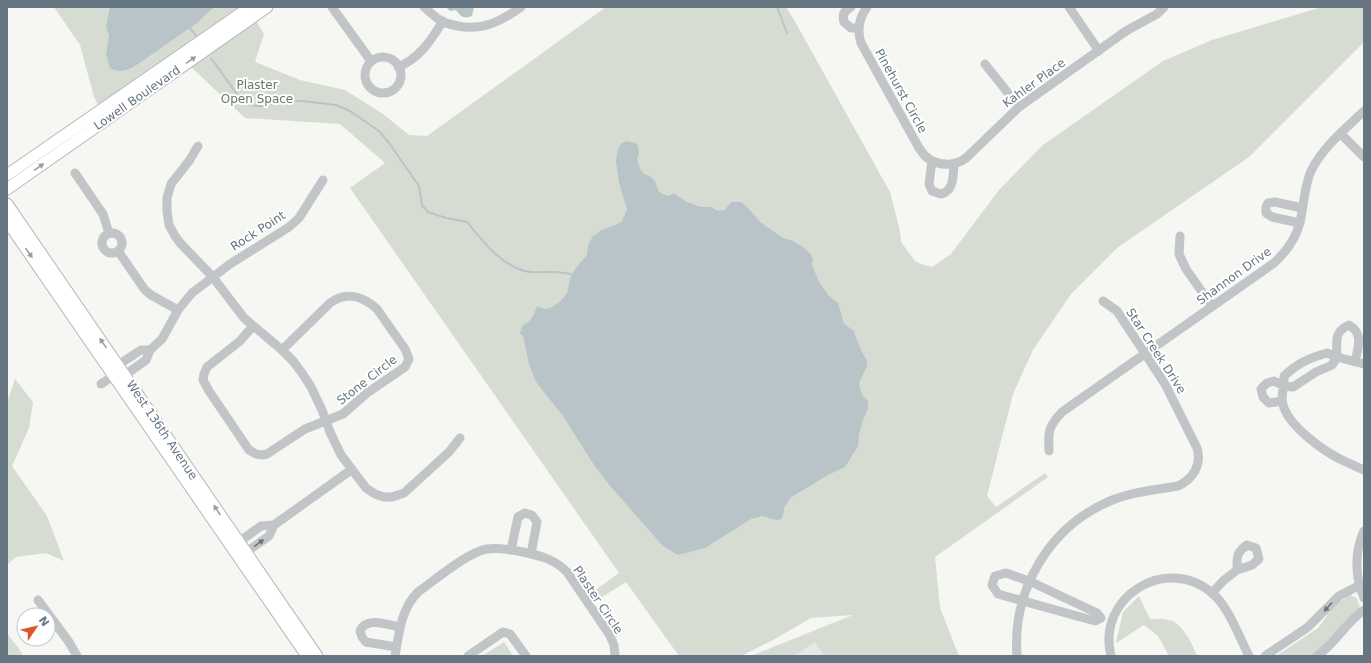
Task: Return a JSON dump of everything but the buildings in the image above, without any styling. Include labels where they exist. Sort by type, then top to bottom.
[{"type":"main road","name":"Lowell Boulevard","points":[[7,176],[250,7]]},
{"type":"main road","name":"Lowell Boulevard","points":[[7,189],[267,7]]},
{"type":"main road","name":"West 136th Avenue","points":[[7,204],[116,370],[235,545],[317,656]]},
{"type":"main road","name":"West 136th Avenue","points":[[7,221],[116,370],[125,375],[235,545]]},
{"type":"main road","name":"West 136th Avenue","points":[[242,555],[307,656]]},
{"type":"street","points":[[332,7],[338,11],[348,31],[371,61]]},
{"type":"street","points":[[424,7],[443,21],[462,27],[479,27],[493,24],[504,19],[521,7]]},
{"type":"street","points":[[850,7],[845,11],[844,22],[851,28],[858,28],[863,8]]},
{"type":"street","points":[[1069,7],[1099,51]]},
{"type":"street","name":"Kahler Place","points":[[954,164],[966,158],[1019,107],[1131,28],[1157,14],[1164,7]]},
{"type":"street","points":[[398,67],[414,57],[424,48],[443,21]]},
{"type":"street","name":"Pinehurst Circle","points":[[858,28],[861,43],[919,148],[925,156],[932,161]]},
{"type":"street","points":[[380,57],[386,57],[391,59],[398,67],[400,72],[399,82],[391,90],[381,92],[371,88],[367,83],[365,72],[371,61],[380,57]]},
{"type":"street","points":[[985,64],[1019,107]]},
{"type":"street","name":"Shannon Drive","points":[[1050,451],[1048,434],[1051,426],[1077,396],[1145,354],[1274,263],[1282,255],[1296,234],[1300,223],[1304,194],[1311,172],[1325,149],[1364,111]]},
{"type":"street","points":[[1341,134],[1364,157]]},
{"type":"street","points":[[198,146],[189,161],[171,184],[167,198],[169,225],[175,236],[212,276],[233,306],[244,318],[282,350],[302,372],[311,387],[341,455],[366,488],[375,494],[384,497],[404,494],[443,457],[460,438]]},
{"type":"street","points":[[932,161],[939,164],[954,164],[949,191],[941,194],[935,193],[929,184],[932,161]]},
{"type":"street","points":[[75,173],[103,214],[109,233]]},
{"type":"street","name":"Rock Point","points":[[125,375],[146,360],[150,350],[162,339],[178,310],[192,293],[212,276],[258,246],[290,228],[299,218],[323,180]]},
{"type":"street","points":[[1300,223],[1272,217],[1266,213],[1266,207],[1268,203],[1275,202],[1302,208]]},
{"type":"street","points":[[109,233],[116,233],[121,237],[122,246],[118,251],[109,252],[103,246],[103,239],[109,233]]},
{"type":"street","points":[[1180,236],[1179,254],[1186,269],[1212,306]]},
{"type":"street","points":[[118,251],[145,290],[178,310]]},
{"type":"street","name":"Stone Circle","points":[[253,326],[240,341],[207,367],[203,380],[249,450],[256,454],[267,454],[305,429],[343,414],[366,393],[405,367],[409,359],[405,349],[377,309],[371,304],[355,297],[344,296],[337,298],[330,303],[282,350]]},
{"type":"street","name":"Star Creek Drive","points":[[1017,656],[1017,626],[1022,600],[1029,581],[1038,563],[1047,550],[1063,532],[1082,517],[1110,501],[1125,496],[1178,486],[1185,483],[1202,464],[1197,448],[1171,394],[1117,311],[1102,301]]},
{"type":"street","points":[[1282,401],[1269,403],[1262,398],[1261,389],[1267,383],[1274,382],[1284,386],[1293,387],[1316,372],[1332,365],[1337,357],[1337,335],[1342,328],[1349,325],[1356,329],[1359,337],[1360,363],[1337,357],[1327,353],[1312,357],[1294,366],[1284,376],[1284,386],[1282,401],[1287,414],[1311,440],[1339,459],[1364,470]]},
{"type":"street","points":[[101,384],[141,350],[150,350]]},
{"type":"street","points":[[235,545],[261,526],[274,524],[351,470]]},
{"type":"street","points":[[511,550],[516,519],[522,515],[528,514],[532,515],[537,522],[531,554]]},
{"type":"street","points":[[242,555],[269,536],[274,524]]},
{"type":"street","points":[[1364,531],[1357,559],[1357,571],[1364,598]]},
{"type":"street","name":"Plaster Circle","points":[[400,627],[370,622],[363,624],[360,630],[362,637],[366,642],[396,652],[403,615],[412,598],[418,592],[470,555],[488,548],[498,548],[545,557],[554,561],[567,572],[609,634],[614,645],[615,656]]},
{"type":"street","points":[[1212,594],[1237,570]]},
{"type":"street","points":[[1102,618],[1095,621],[998,594],[992,585],[995,576],[1006,572],[1029,581],[1097,613],[1111,623]]},
{"type":"street","points":[[1111,656],[1109,645],[1111,623],[1120,605],[1126,597],[1135,590],[1153,581],[1164,578],[1185,580],[1203,587],[1212,594],[1224,608],[1249,656]]},
{"type":"street","points":[[1265,656],[1308,628],[1340,596],[1360,585]]},
{"type":"street","points":[[38,600],[69,642],[76,656]]},
{"type":"street","points":[[1066,612],[1070,600]]},
{"type":"street","points":[[1317,656],[1332,643],[1347,624],[1364,610]]},
{"type":"street","points":[[468,656],[500,634],[507,632],[526,656]]},
{"type":"shaded area","points":[[110,7],[215,7],[197,23],[138,64],[128,69],[117,71],[110,68],[106,55],[109,36],[106,27]]},
{"type":"shaded area","points":[[446,7],[474,7],[472,16],[465,17],[461,16],[456,10],[450,11]]},
{"type":"shaded area","points":[[626,141],[635,143],[638,146],[639,154],[637,159],[640,168],[644,174],[654,180],[658,190],[661,193],[668,196],[674,193],[685,201],[701,207],[711,207],[718,211],[725,210],[731,202],[741,202],[760,222],[783,238],[793,241],[803,247],[811,254],[813,260],[812,265],[819,282],[828,295],[838,303],[844,324],[853,330],[867,361],[867,366],[859,383],[863,396],[868,401],[868,409],[859,434],[858,446],[845,467],[828,475],[790,498],[784,508],[781,519],[777,520],[762,516],[751,519],[705,548],[678,555],[663,546],[611,487],[594,465],[563,416],[536,382],[529,364],[523,336],[520,334],[522,326],[532,318],[537,306],[545,309],[549,308],[558,303],[564,297],[568,291],[569,280],[577,266],[587,255],[588,245],[593,236],[622,221],[627,209],[619,183],[616,161],[618,149],[621,144]]},
{"type":"shaded area","points":[[815,641],[824,656],[794,656]]},
{"type":"green space","points":[[54,7],[243,7],[100,108],[94,97],[80,45]]},
{"type":"green space","name":"Plaster Open Space","points":[[606,7],[786,7],[890,192],[900,231],[901,242],[915,261],[932,267],[951,254],[999,190],[1043,145],[1163,61],[1212,40],[1322,7],[1364,7],[1364,42],[1249,157],[1117,248],[1071,294],[1033,350],[1013,394],[987,496],[996,507],[1045,473],[1048,477],[935,557],[940,608],[959,656],[824,656],[815,642],[794,656],[751,656],[853,615],[811,618],[773,640],[741,656],[679,656],[626,582],[594,602],[590,594],[619,573],[350,188],[385,163],[340,124],[245,118],[190,66],[256,21],[264,34],[255,62],[300,80],[345,90],[383,114],[409,135],[427,136]]},
{"type":"green space","points":[[15,379],[33,402],[29,428],[12,466],[47,516],[64,561],[46,553],[16,557],[7,565],[7,403]]},
{"type":"green space","points":[[1350,595],[1357,598],[1360,608],[1331,642],[1315,655],[1276,656],[1318,628],[1335,605]]},
{"type":"green space","points":[[1139,596],[1150,619],[1167,619],[1183,629],[1197,656],[1169,656],[1158,636],[1144,625],[1116,643],[1123,612]]},
{"type":"green space","points":[[7,633],[22,653],[21,656],[7,656]]},
{"type":"green space","points":[[504,642],[513,656],[482,656]]},
{"type":"waterway","points":[[777,7],[787,33]]},
{"type":"waterway","points":[[190,28],[196,36]]},
{"type":"waterway","points":[[211,58],[239,97],[246,103],[255,106],[264,106],[280,101],[303,101],[336,105],[350,111],[379,131],[389,143],[419,186],[422,205],[428,212],[446,218],[467,222],[487,246],[503,260],[521,270],[573,275]]}]
